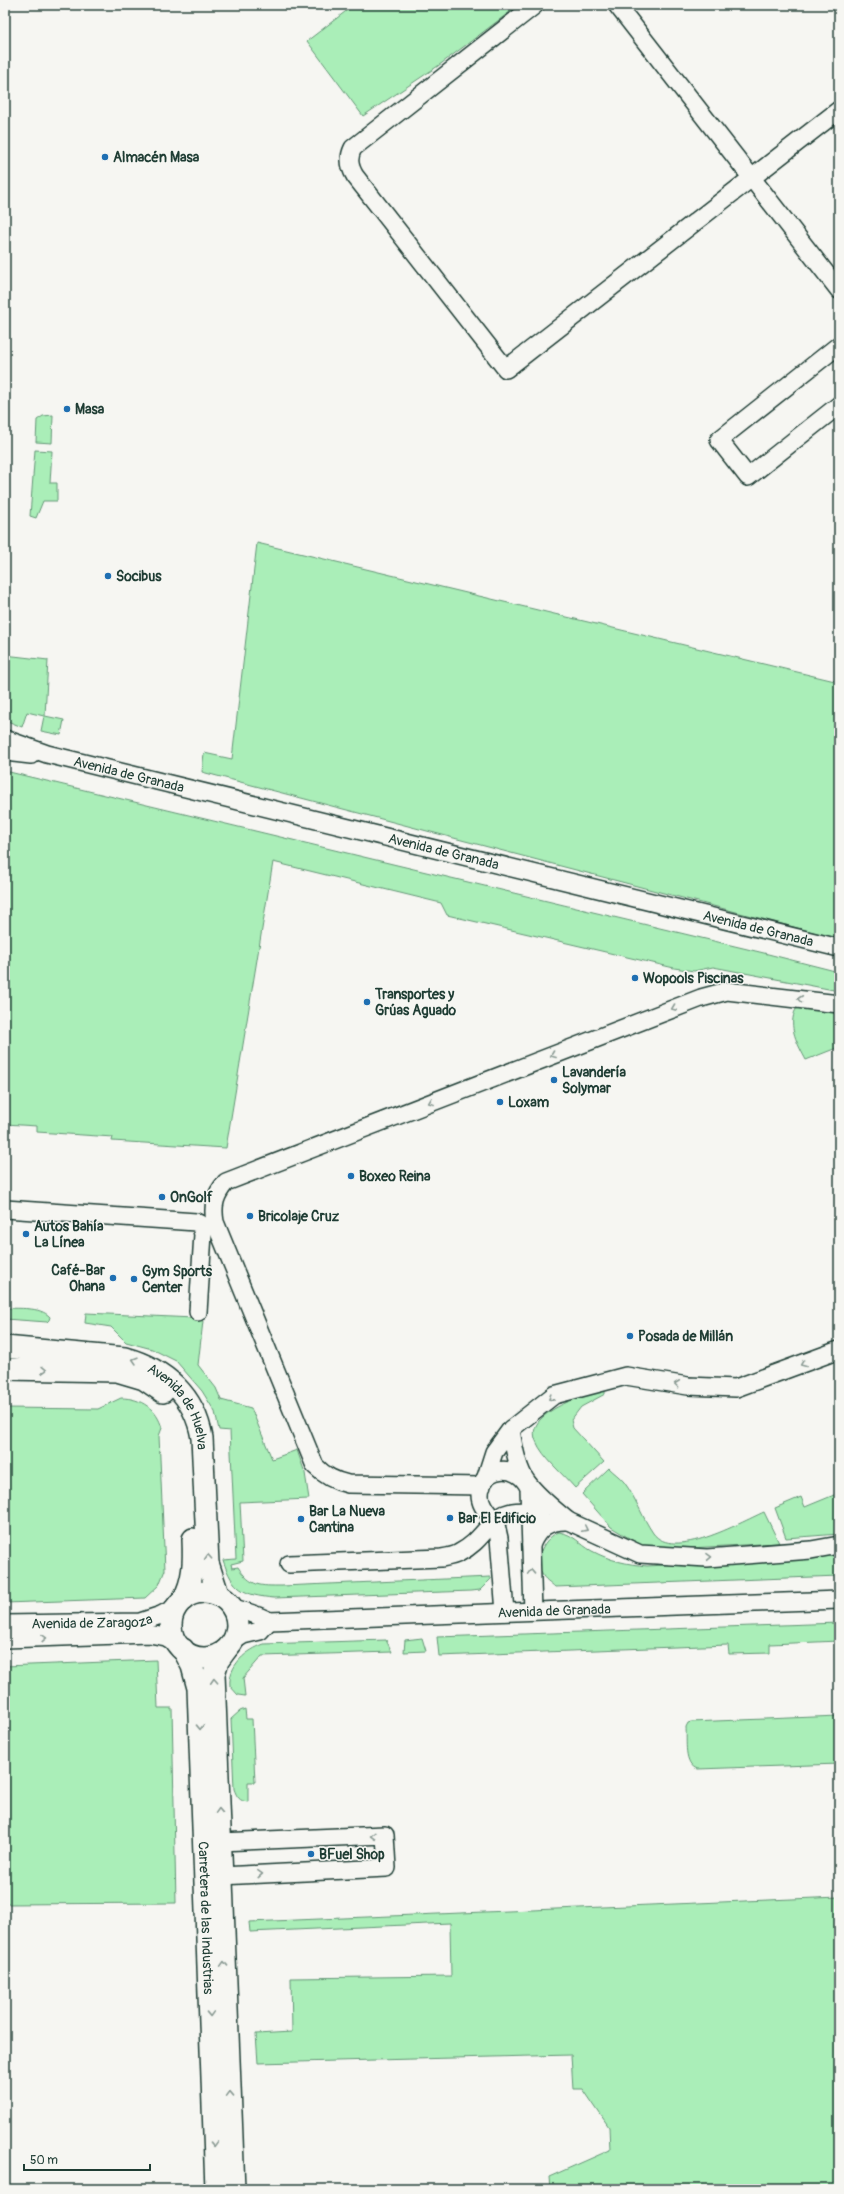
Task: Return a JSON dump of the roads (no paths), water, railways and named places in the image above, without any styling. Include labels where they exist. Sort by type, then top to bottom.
[{"type":"main road","name":"Avenida de Huelva","points":[[5,1347],[125,1358],[143,1363],[162,1373],[186,1397],[193,1408],[201,1431],[208,1563],[225,1600]]},
{"type":"main road","name":"Avenida de Huelva","points":[[5,1369],[117,1371],[144,1378],[156,1386],[176,1405],[188,1430],[190,1442],[194,1563],[190,1587],[179,1603]]},
{"type":"main road","points":[[199,1592],[225,1600],[237,1624],[229,1646],[218,1655],[200,1657],[180,1646],[171,1625],[179,1603],[199,1592]]},
{"type":"main road","name":"Carretera de las Industrias","points":[[180,1646],[192,1666],[198,1688],[216,2189]]},
{"type":"main road","name":"Carretera de las Industrias","points":[[229,1646],[218,1661],[214,1674],[234,2189]]},
{"type":"street","points":[[535,5],[352,148],[349,162],[355,176],[361,181],[506,369],[839,110]]},
{"type":"street","points":[[617,5],[839,290]]},
{"type":"street","points":[[839,345],[719,440],[748,477],[839,404]]},
{"type":"street","name":"Avenida de Granada","points":[[5,739],[48,754],[839,948]]},
{"type":"street","name":"Avenida de Granada","points":[[5,752],[22,755],[48,754]]},
{"type":"street","points":[[568,1521],[514,1471],[498,1471],[484,1483],[348,1484],[335,1481],[324,1475],[315,1466],[215,1222],[214,1200],[219,1190],[226,1182],[701,998],[727,990],[839,1004]]},
{"type":"street","points":[[5,1209],[192,1221],[200,1224],[203,1234],[198,1312]]},
{"type":"street","points":[[505,1612],[499,1538],[493,1521],[481,1502],[484,1483],[494,1452],[511,1429],[554,1395],[602,1381],[626,1376],[688,1386],[736,1388],[839,1350]]},
{"type":"street","points":[[511,1429],[514,1450],[529,1488],[533,1611]]},
{"type":"street","points":[[289,1564],[441,1558],[459,1553],[474,1541],[493,1521],[512,1512],[530,1512],[568,1521],[640,1554],[708,1558],[812,1550],[839,1545]]},
{"type":"street","points":[[531,1545],[541,1528],[558,1521],[568,1521]]},
{"type":"street","name":"Avenida de Granada","points":[[225,1600],[244,1612],[256,1613],[269,1621],[839,1600]]},
{"type":"street","name":"Avenida de Zaragoza","points":[[5,1624],[140,1622],[161,1615],[179,1603]]},
{"type":"street","points":[[229,1646],[243,1635],[260,1631],[269,1621]]},
{"type":"street","name":"Avenida de Zaragoza","points":[[5,1638],[149,1634],[166,1637],[180,1646]]},
{"type":"street","points":[[220,1842],[385,1835],[387,1868],[221,1876]]},
{"type":"place","name":"Almacén Masa","points":[[105,157]]},
{"type":"place","name":"Masa","points":[[67,409]]},
{"type":"place","name":"Socibus","points":[[108,576]]},
{"type":"place","name":"Wopools Piscinas","points":[[635,978]]},
{"type":"place","name":"Transportes y Grúas Aguado","points":[[367,1002]]},
{"type":"place","name":"Lavandería Solymar","points":[[554,1080]]},
{"type":"place","name":"Loxam","points":[[500,1102]]},
{"type":"place","name":"Boxeo Reina","points":[[351,1176]]},
{"type":"place","name":"OnGolf","points":[[162,1197]]},
{"type":"place","name":"Bricolaje Cruz","points":[[250,1216]]},
{"type":"place","name":"Autos Bahía La Línea","points":[[26,1234]]},
{"type":"place","name":"Café-Bar Ohana","points":[[113,1278]]},
{"type":"place","name":"Gym Sports Center","points":[[134,1279]]},
{"type":"place","name":"Posada de Millán","points":[[630,1336]]},
{"type":"place","name":"Bar El Edificio","points":[[450,1518]]},
{"type":"place","name":"Bar La Nueva Cantina","points":[[301,1519]]},
{"type":"place","name":"BFuel Shop","points":[[311,1854]]}]
